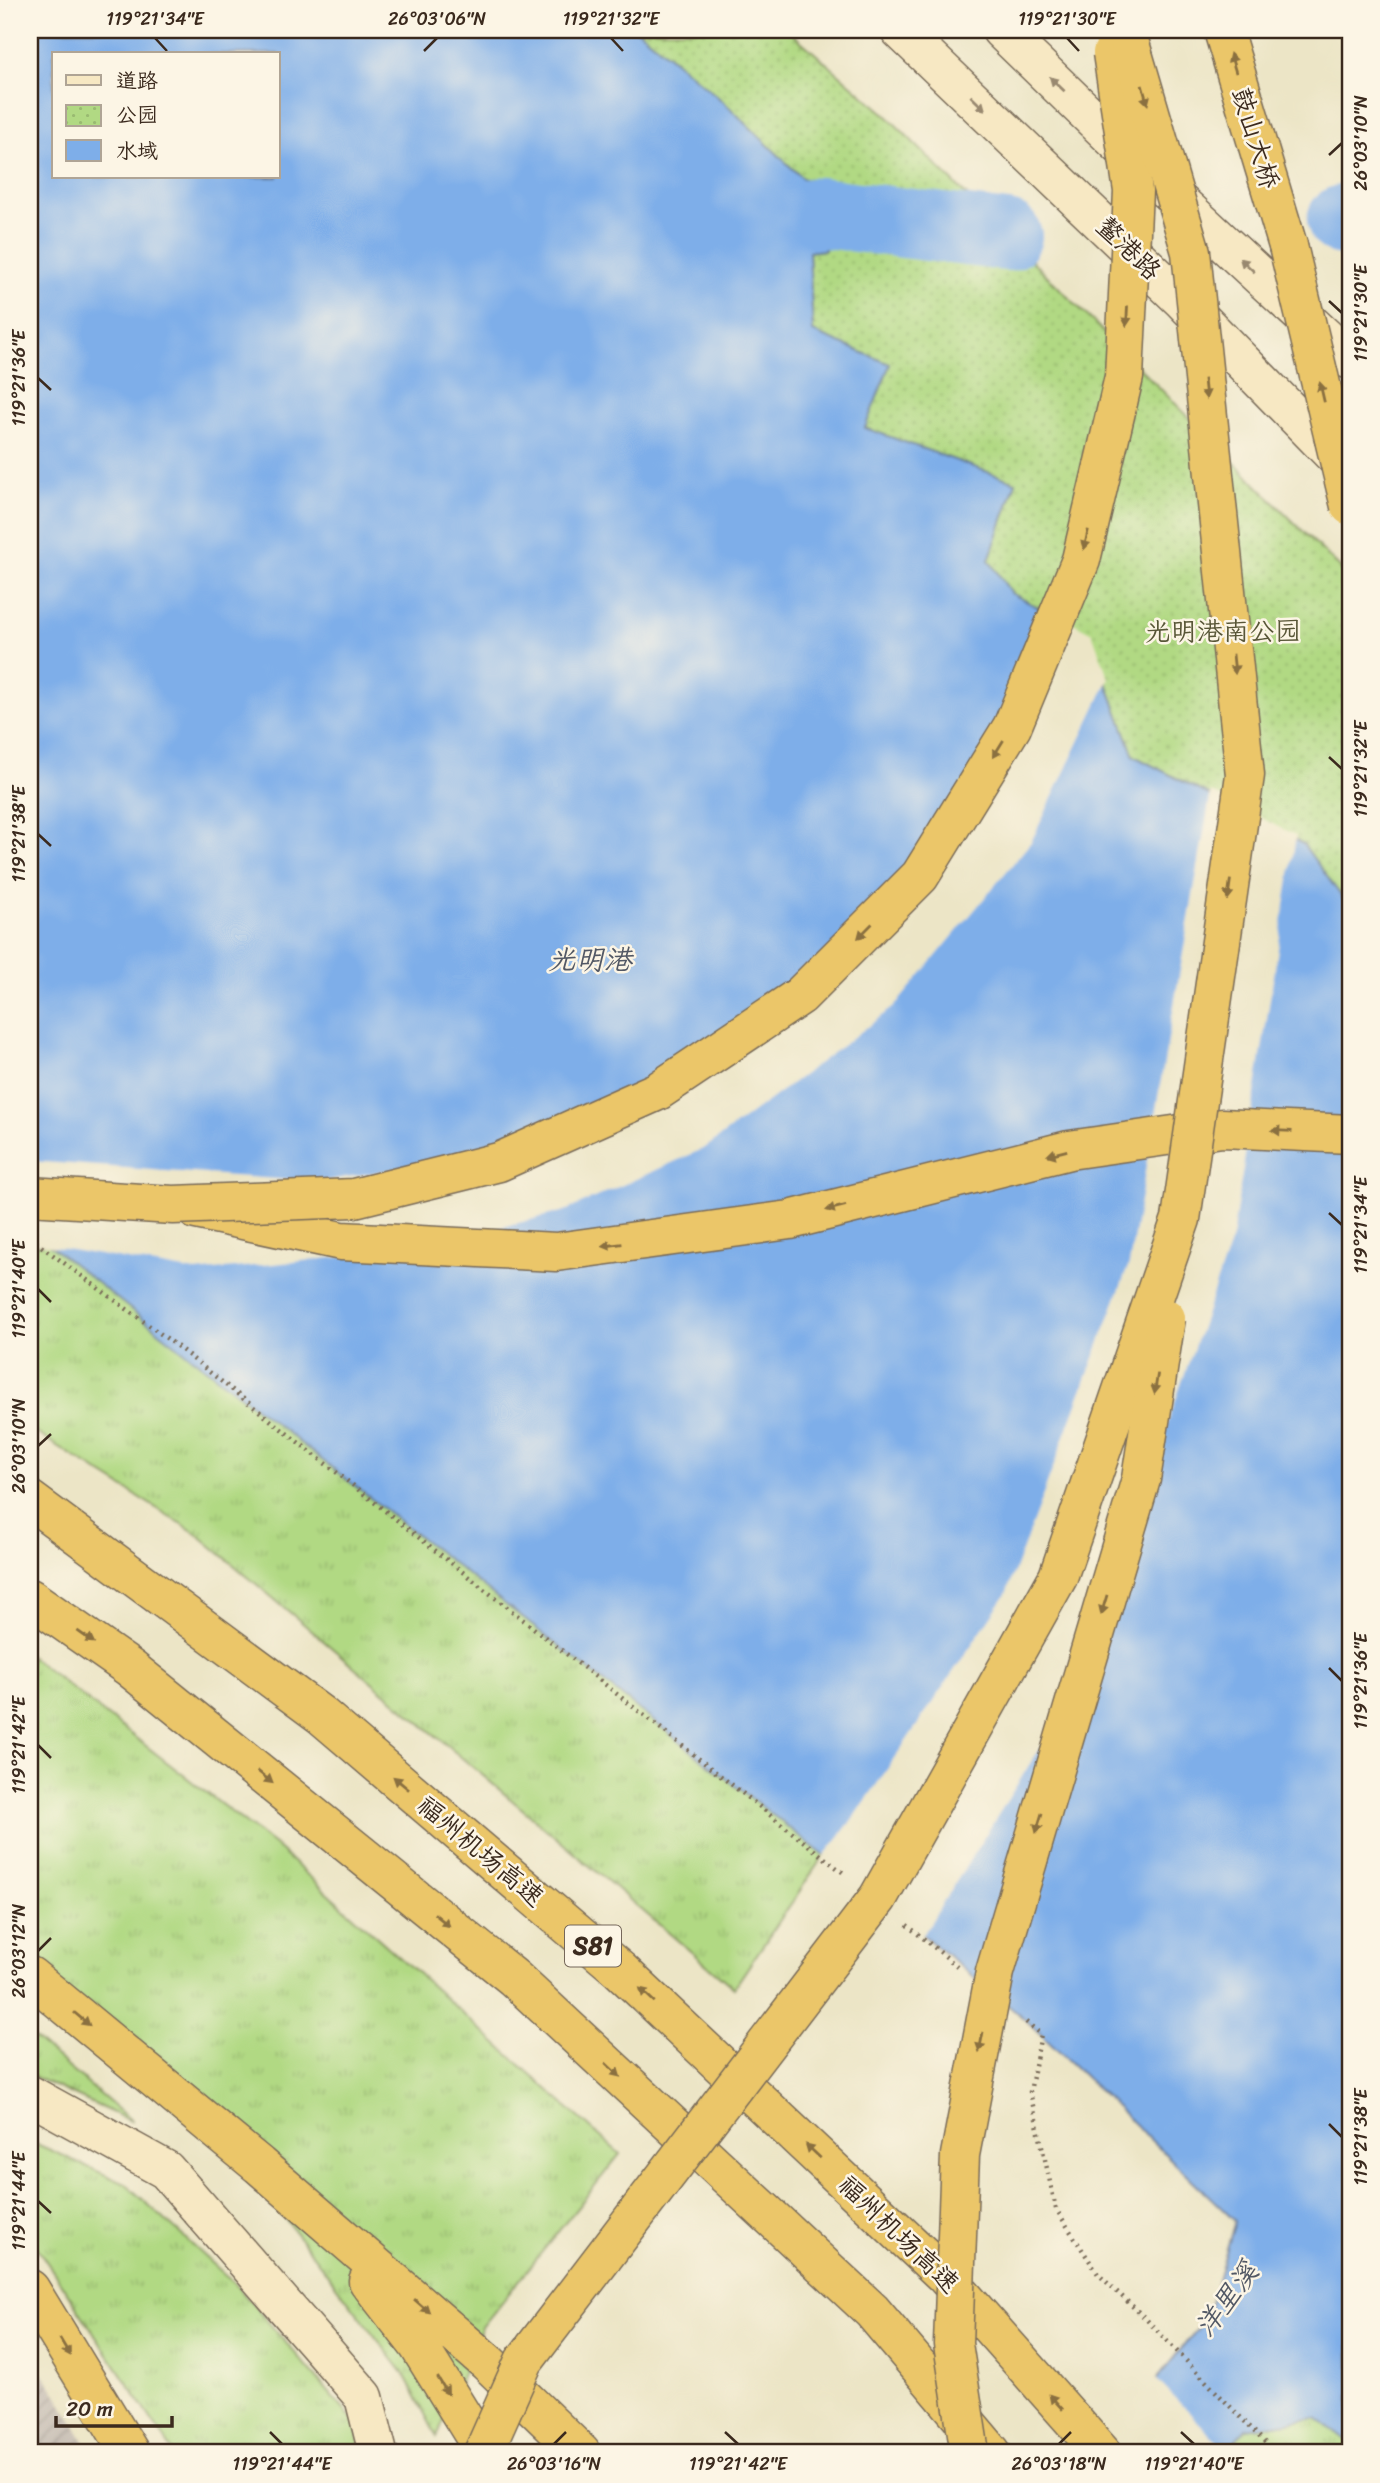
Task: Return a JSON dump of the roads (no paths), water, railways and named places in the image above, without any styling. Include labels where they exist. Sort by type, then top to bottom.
[{"type":"highway","points":[[30,1196],[173,1205],[354,1198],[499,1162],[658,1091],[800,996],[920,876],[1012,727],[1081,560],[1124,377],[1133,191],[1108,30]]},
{"type":"highway","points":[[970,2453],[953,2344],[960,2155],[995,1972],[1141,1479],[1245,775],[1191,252],[1126,30]]},
{"type":"highway","name":"鼓山大桥","points":[[1223,30],[1288,246],[1350,506]]},
{"type":"highway","points":[[173,1205],[341,1241],[556,1252],[790,1220],[1069,1150],[1222,1128],[1350,1134]]},
{"type":"highway","points":[[484,2453],[524,2361],[878,1898],[1058,1577],[1181,1219]]},
{"type":"highway","name":"福州机场高速","points":[[30,1500],[321,1715],[620,1970],[944,2275],[1102,2453]]},
{"type":"highway","points":[[30,1598],[130,1668],[513,1978],[872,2311],[992,2453]]},
{"type":"highway","points":[[30,1976],[259,2165],[488,2363],[580,2453]]},
{"type":"highway","points":[[259,2165],[338,2244],[410,2335],[484,2453]]},
{"type":"highway","points":[[30,2289],[130,2453]]},
{"type":"main road","name":"鳌港路","points":[[901,30],[1181,299],[1350,472]]},
{"type":"main road","points":[[1001,30],[1159,184],[1350,360]]},
{"type":"main road","points":[[30,2095],[166,2170],[364,2397],[377,2453]]},
{"type":"water","name":"光明港","points":[[30,30],[638,30],[725,103],[802,178],[825,188],[825,250],[809,252],[813,332],[890,364],[865,428],[1016,482],[989,560],[1011,593],[1089,635],[1134,756],[1303,844],[1350,908],[1350,2443],[1317,2418],[1246,2428],[1227,2453],[1097,2453],[1207,2317],[1235,2221],[1027,2021],[878,1898],[30,1230]]},
{"type":"waterway","points":[[730,228],[818,212],[1007,236]]},
{"type":"waterway","points":[[1342,220],[1350,218]]},
{"type":"park label","name":"光明港南公园","points":[[1223,631]]},
{"type":"water label","name":"洋里溪","points":[[1226,2299]]}]
